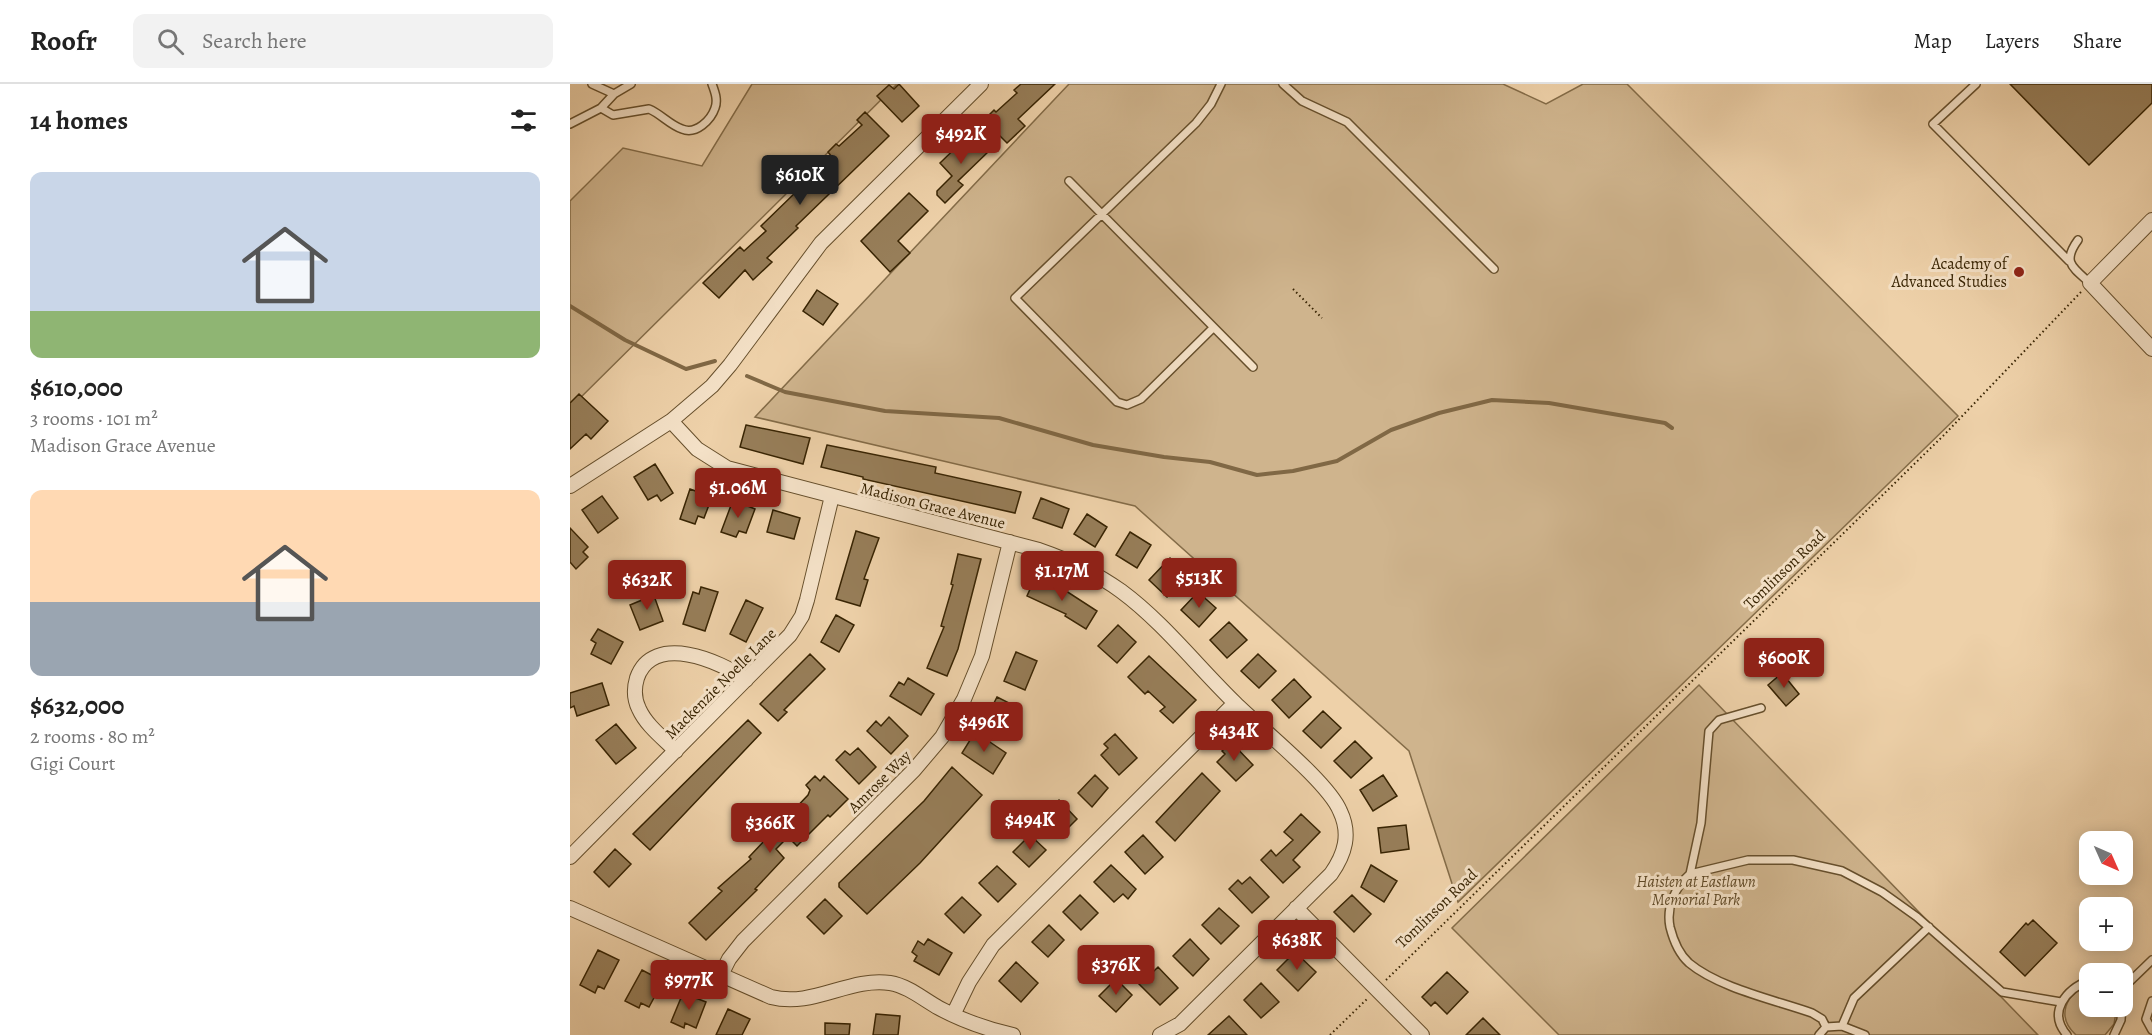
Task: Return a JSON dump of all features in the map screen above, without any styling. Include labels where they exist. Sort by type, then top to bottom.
[{"type":"street","points":[[570,486],[671,421],[712,386],[821,243],[981,84]]},
{"type":"street","points":[[2152,220],[2090,283],[2152,349]]},
{"type":"street","name":"Madison Grace Avenue","points":[[671,421],[697,449],[727,468],[1010,542],[1069,561],[1118,589],[1153,618],[1235,703],[1325,789],[1343,818],[1347,839],[1339,863],[1331,874],[1180,1024],[1160,1035]]},
{"type":"street","name":"Mackenzie Noelle Lane","points":[[570,857],[790,635],[802,616],[832,496]]},
{"type":"street","name":"Amrose Way","points":[[722,973],[743,941],[914,770],[942,737],[964,699],[982,656],[1010,542]]},
{"type":"street","points":[[676,750],[646,721],[637,707],[635,688],[640,672],[646,665],[660,656],[684,654],[722,664],[746,680]]},
{"type":"street","points":[[953,1015],[969,982],[993,945],[1235,703]]},
{"type":"street","points":[[570,908],[722,973],[771,997],[793,1001],[865,984],[896,984],[967,1023],[1013,1035]]},
{"type":"street","points":[[1296,908],[1422,1035]]},
{"type":"lane","points":[[592,84],[614,94]]},
{"type":"lane","points":[[570,124],[601,108],[614,94],[631,84]]},
{"type":"lane","points":[[601,108],[613,116],[649,109],[681,129],[694,130],[701,126],[716,108],[712,84]]},
{"type":"lane","points":[[1213,328],[1141,399],[1127,405],[1117,402],[1015,298],[1205,113],[1221,84]]},
{"type":"lane","points":[[1283,84],[1302,101],[1347,122],[1494,269]]},
{"type":"lane","points":[[1976,84],[1934,124],[2090,283]]},
{"type":"lane","points":[[1069,181],[1253,367]]},
{"type":"lane","points":[[2069,261],[2069,252],[2078,240]]},
{"type":"lane","points":[[1690,874],[1701,824],[1709,732],[1719,720],[1761,708]]},
{"type":"lane","points":[[1826,1027],[1822,1019],[1812,1013],[1721,981],[1688,962],[1673,940],[1668,918],[1671,903],[1681,882],[1690,874],[1748,860],[1793,860],[1842,872],[1882,892],[1929,927],[2002,992],[2061,1002]]},
{"type":"lane","points":[[1842,1026],[1854,998],[1929,927]]},
{"type":"lane","points":[[2133,978],[2152,960]]},
{"type":"lane","points":[[2067,1035],[2061,1029],[2059,1018],[2061,1002],[2069,991],[2079,986]]},
{"type":"lane","points":[[2152,1001],[2146,1019],[2152,1030]]},
{"type":"lane","points":[[2114,1035],[2121,1017]]},
{"type":"lane","points":[[1819,1035],[1826,1027],[1842,1026],[1865,1035]]},
{"type":"path","name":"Tomlinson Road","points":[[1330,1035],[1944,435],[2090,283]]},
{"type":"path","points":[[1293,289],[1322,318]]},
{"type":"green space","points":[[752,84],[897,84],[570,408],[570,201],[623,148],[702,166]]},
{"type":"green space","points":[[1069,84],[1503,84],[1546,104],[1583,84],[1627,84],[1958,416],[1458,902],[1409,751],[1135,506],[755,417]]},
{"type":"green space","name":"Haisten at Eastlawn Memorial Park","points":[[1699,685],[2038,1035],[1559,1035],[1452,928]]},
{"type":"green space","points":[[2079,990],[2079,1017],[2115,1017],[2114,1024],[2105,1035],[2076,1035],[2070,1028],[2065,1013],[2066,1006]]},
{"type":"building","points":[[899,84],[919,106],[902,122],[877,96],[889,85],[894,89]]},
{"type":"building","points":[[1021,84],[1055,84],[1018,119],[1025,126],[1007,143],[984,120],[1017,93],[1014,90]]},
{"type":"building","points":[[2010,84],[2152,84],[2152,103],[2089,165]]},
{"type":"building","points":[[865,112],[889,136],[796,226],[798,228],[767,258],[772,262],[753,280],[745,270],[719,298],[703,283],[740,247],[744,251],[766,231],[761,226],[832,157],[828,152],[836,144],[839,146],[862,125],[857,120]]},
{"type":"building","points":[[971,133],[989,151],[958,181],[963,185],[945,203],[937,195],[937,191],[952,176],[940,163]]},
{"type":"building","points":[[909,193],[928,211],[898,241],[910,253],[890,272],[861,241]]},
{"type":"building","points":[[817,290],[838,304],[823,325],[803,311]]},
{"type":"building","points":[[579,394],[608,421],[591,439],[586,434],[570,449],[570,403]]},
{"type":"building","points":[[746,425],[810,438],[803,464],[740,447]]},
{"type":"building","points":[[827,445],[936,467],[935,473],[1021,492],[1015,513],[863,479],[863,477],[821,467]]},
{"type":"building","points":[[655,464],[673,493],[661,501],[657,495],[648,500],[634,477]]},
{"type":"building","points":[[690,489],[712,497],[704,518],[698,516],[695,524],[680,519]]},
{"type":"building","points":[[602,496],[618,518],[598,533],[582,510]]},
{"type":"building","points":[[1041,498],[1069,509],[1062,528],[1033,518]]},
{"type":"building","points":[[733,500],[755,509],[746,533],[739,531],[736,537],[721,532]]},
{"type":"building","points":[[773,510],[800,518],[794,539],[767,532]]},
{"type":"building","points":[[1087,514],[1107,527],[1095,547],[1074,534]]},
{"type":"building","points":[[570,528],[588,547],[583,552],[588,557],[576,569],[570,562]]},
{"type":"building","points":[[856,531],[879,538],[864,579],[868,580],[860,606],[836,599]]},
{"type":"building","points":[[1130,532],[1151,545],[1137,568],[1116,555]]},
{"type":"building","points":[[958,554],[981,559],[958,649],[947,676],[927,668],[944,627],[941,626],[953,585],[951,584]]},
{"type":"building","points":[[1170,558],[1188,576],[1167,597],[1149,580]]},
{"type":"building","points":[[1036,576],[1063,589],[1097,611],[1086,629],[1065,616],[1066,614],[1027,596]]},
{"type":"building","points":[[701,587],[718,592],[705,631],[683,624],[693,592],[699,594]]},
{"type":"building","points":[[652,590],[663,621],[640,630],[630,605],[642,600],[640,595]]},
{"type":"building","points":[[1198,592],[1216,608],[1199,627],[1181,610]]},
{"type":"building","points":[[746,600],[763,608],[746,642],[730,634]]},
{"type":"building","points":[[836,615],[854,625],[839,652],[821,642]]},
{"type":"building","points":[[1229,622],[1247,640],[1227,658],[1210,640]]},
{"type":"building","points":[[1118,625],[1136,642],[1117,663],[1098,646]]},
{"type":"building","points":[[598,629],[623,642],[611,664],[591,654],[596,643],[591,640]]},
{"type":"building","points":[[1016,652],[1037,661],[1025,690],[1004,681]]},
{"type":"building","points":[[810,654],[825,669],[784,710],[787,712],[778,721],[760,704]]},
{"type":"building","points":[[1258,654],[1276,671],[1259,688],[1241,671]]},
{"type":"building","points":[[1149,656],[1196,700],[1173,723],[1160,711],[1165,707],[1148,691],[1145,694],[1128,677]]},
{"type":"building","points":[[1782,673],[1799,694],[1786,706],[1768,685]]},
{"type":"building","points":[[908,678],[934,694],[921,715],[890,696],[899,682],[904,685]]},
{"type":"building","points":[[1294,679],[1311,697],[1289,718],[1272,700]]},
{"type":"building","points":[[602,683],[609,705],[577,716],[574,706],[570,708],[570,693]]},
{"type":"building","points":[[997,697],[1021,709],[1010,731],[986,719]]},
{"type":"building","points":[[1323,711],[1341,728],[1321,748],[1303,731]]},
{"type":"building","points":[[889,717],[908,736],[891,754],[867,731],[876,721],[881,726]]},
{"type":"building","points":[[748,720],[761,733],[650,850],[633,834]]},
{"type":"building","points":[[616,724],[636,748],[616,764],[596,740]]},
{"type":"building","points":[[975,732],[1006,753],[993,774],[962,753]]},
{"type":"building","points":[[1115,734],[1137,758],[1119,775],[1101,755],[1108,748],[1104,744]]},
{"type":"building","points":[[1355,741],[1372,758],[1351,778],[1334,761]]},
{"type":"building","points":[[1231,742],[1253,765],[1236,781],[1217,762],[1225,754],[1222,751]]},
{"type":"building","points":[[858,748],[876,767],[859,784],[836,760],[845,751],[850,755]]},
{"type":"building","points":[[952,767],[982,795],[920,863],[867,914],[839,887],[839,883],[924,801]]},
{"type":"building","points":[[1202,773],[1220,791],[1175,841],[1156,822]]},
{"type":"building","points":[[1095,775],[1108,788],[1092,807],[1078,793]]},
{"type":"building","points":[[1383,775],[1397,796],[1373,811],[1360,790]]},
{"type":"building","points":[[815,776],[820,781],[824,776],[848,799],[797,846],[788,837],[776,849],[784,858],[755,889],[757,890],[706,940],[689,923],[722,891],[718,888],[751,859],[749,857],[782,822],[777,817],[786,808],[791,813],[808,795],[810,790],[806,785]]},
{"type":"building","points":[[1059,800],[1077,819],[1060,836],[1041,817]]},
{"type":"building","points":[[1301,814],[1320,832],[1293,860],[1300,867],[1283,883],[1261,860],[1271,850],[1276,856],[1293,840],[1284,832]]},
{"type":"building","points":[[1406,825],[1409,849],[1381,853],[1378,828]]},
{"type":"building","points":[[1030,835],[1046,850],[1029,867],[1013,852]]},
{"type":"building","points":[[1143,835],[1163,857],[1145,874],[1125,852]]},
{"type":"building","points":[[615,849],[631,864],[609,887],[594,872]]},
{"type":"building","points":[[1111,865],[1136,889],[1128,899],[1123,894],[1114,902],[1094,882]]},
{"type":"building","points":[[1371,865],[1397,881],[1384,902],[1361,887]]},
{"type":"building","points":[[997,866],[1016,884],[998,902],[979,883]]},
{"type":"building","points":[[1250,877],[1269,897],[1252,913],[1229,889],[1238,880],[1242,884]]},
{"type":"building","points":[[1080,895],[1098,913],[1081,930],[1063,912]]},
{"type":"building","points":[[1352,895],[1371,914],[1354,932],[1334,912]]},
{"type":"building","points":[[962,897],[981,915],[964,933],[945,914]]},
{"type":"building","points":[[825,899],[842,916],[824,934],[807,917]]},
{"type":"building","points":[[1219,908],[1239,926],[1221,944],[1202,925]]},
{"type":"building","points":[[2033,920],[2057,943],[2025,976],[2000,952],[2026,923],[2028,925]]},
{"type":"building","points":[[1049,925],[1064,940],[1048,957],[1032,942]]},
{"type":"building","points":[[928,939],[952,953],[939,975],[914,961],[917,956],[912,952],[918,941],[924,945]]},
{"type":"building","points":[[1190,939],[1209,959],[1193,976],[1173,956]]},
{"type":"building","points":[[598,950],[619,960],[604,989],[598,986],[595,993],[580,985]]},
{"type":"building","points":[[1295,952],[1316,972],[1298,991],[1277,970]]},
{"type":"building","points":[[1016,962],[1038,983],[1021,1002],[999,981]]},
{"type":"building","points":[[1149,967],[1153,972],[1158,967],[1178,988],[1160,1005],[1135,980]]},
{"type":"building","points":[[642,970],[663,981],[649,1007],[641,1003],[639,1008],[625,1001]]},
{"type":"building","points":[[1447,972],[1468,992],[1447,1014],[1435,1002],[1431,1006],[1422,997]]},
{"type":"building","points":[[1116,979],[1132,995],[1116,1012],[1099,996]]},
{"type":"building","points":[[1261,983],[1279,1002],[1261,1018],[1244,1000]]},
{"type":"building","points":[[683,993],[706,1002],[696,1028],[685,1023],[684,1028],[671,1022]]},
{"type":"building","points":[[728,1009],[750,1019],[742,1035],[716,1035]]},
{"type":"building","points":[[876,1014],[900,1016],[898,1035],[873,1035]]},
{"type":"building","points":[[1229,1016],[1247,1035],[1208,1035]]},
{"type":"building","points":[[1483,1018],[1500,1035],[1466,1035]]},
{"type":"building","points":[[825,1023],[850,1024],[849,1035],[825,1035]]},
{"type":"waterway","points":[[570,306],[625,340],[686,369],[715,361]]},
{"type":"waterway","points":[[747,376],[785,392],[885,411],[999,418],[1093,445],[1210,462],[1257,475],[1293,471],[1337,461],[1391,430],[1439,413],[1492,400],[1549,403],[1665,423],[1672,428]]},
{"type":"place","name":"Academy of Advanced Studies","points":[[2019,272]]}]
